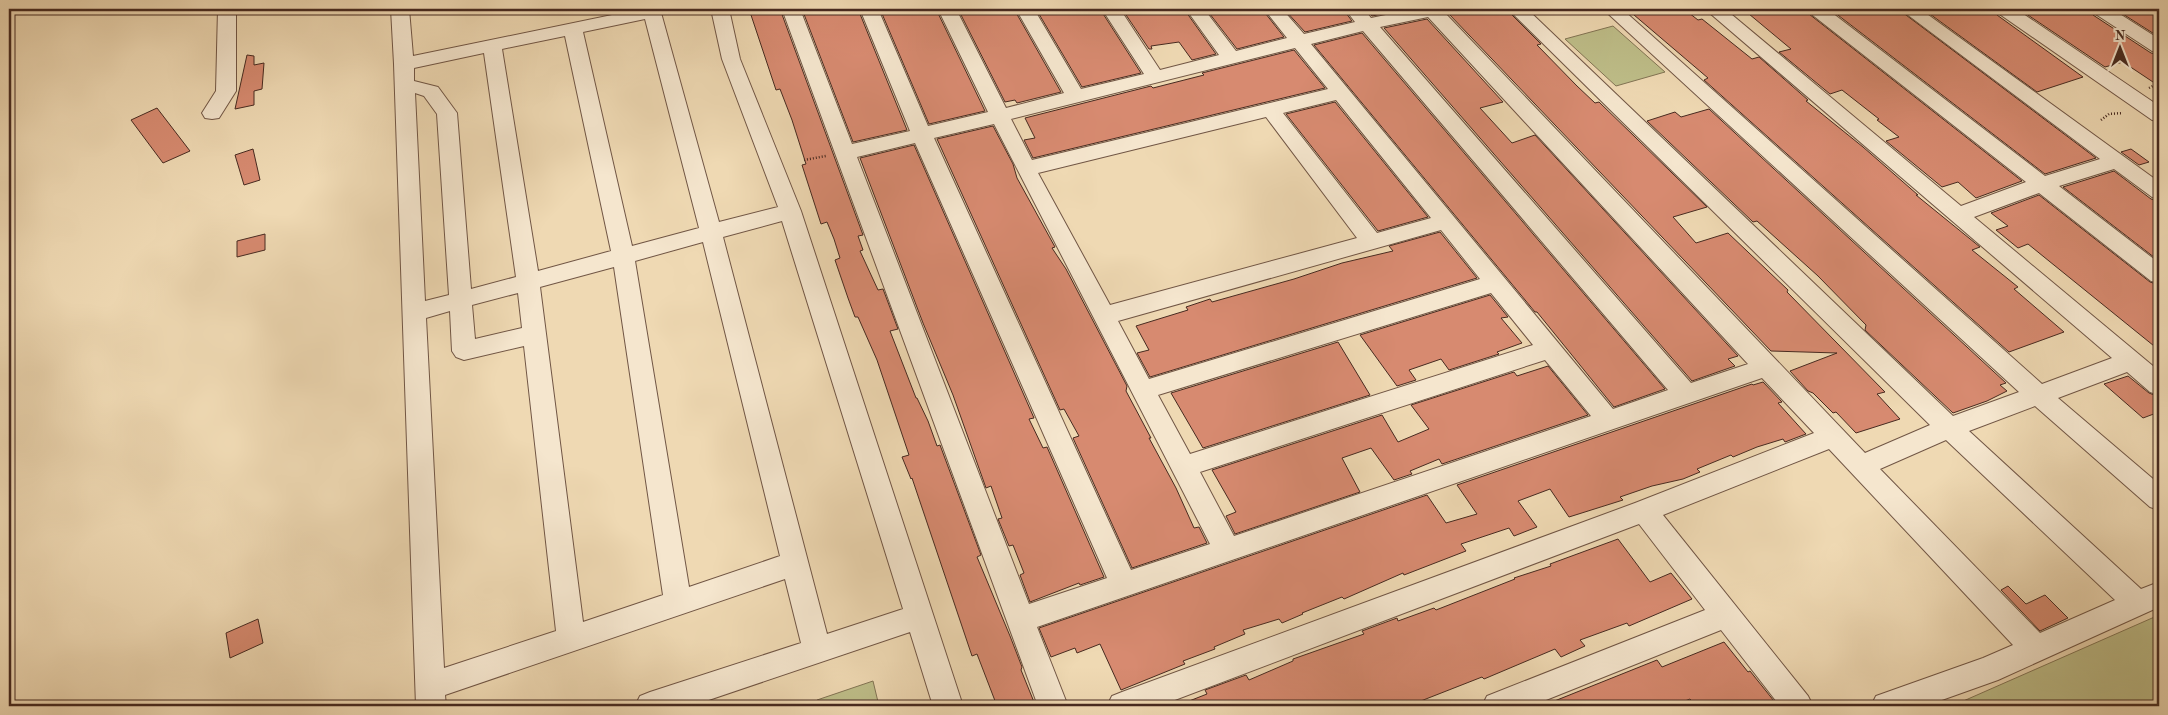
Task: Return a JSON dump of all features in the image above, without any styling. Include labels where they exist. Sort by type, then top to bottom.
[{"type":"street","points":[[212,113],[226,91],[227,9]]},
{"type":"street","points":[[400,9],[416,312],[431,696],[571,639],[796,562]]},
{"type":"street","points":[[720,9],[731,59],[790,210],[918,617],[948,706]]},
{"type":"street","points":[[791,9],[1053,706]]},
{"type":"street","points":[[869,9],[922,134],[1124,585]]},
{"type":"street","points":[[947,9],[1026,169],[1227,549]]},
{"type":"street","points":[[1025,9],[1076,97]]},
{"type":"street","points":[[1111,9],[1155,76]]},
{"type":"street","points":[[1195,9],[1231,58]]},
{"type":"street","points":[[1273,9],[1608,420]]},
{"type":"street","points":[[845,152],[999,116],[1299,41],[1361,16],[1434,9],[1766,367],[2036,649]]},
{"type":"street","points":[[1517,9],[1949,428],[2148,599],[1988,670],[1886,706]]},
{"type":"street","points":[[1612,9],[2037,394],[2159,499]]},
{"type":"street","points":[[1714,9],[2159,385]]},
{"type":"street","points":[[1816,9],[2159,275]]},
{"type":"street","points":[[1909,9],[2159,192]]},
{"type":"street","points":[[2004,9],[2159,115]]},
{"type":"street","points":[[2100,9],[2159,47]]},
{"type":"street","points":[[404,74],[492,46],[651,10],[711,231],[817,650]]},
{"type":"street","points":[[1361,16],[1685,393]]},
{"type":"street","points":[[573,29],[623,255],[678,603]]},
{"type":"street","points":[[492,46],[528,281],[571,639]]},
{"type":"street","points":[[404,74],[431,91],[447,113],[464,351],[534,334]]},
{"type":"street","points":[[1026,169],[1342,92]]},
{"type":"street","points":[[1270,109],[1372,242]]},
{"type":"street","points":[[1958,215],[2043,184],[2116,161]]},
{"type":"street","points":[[416,312],[790,210]]},
{"type":"street","points":[[1103,316],[1447,221]]},
{"type":"street","points":[[1143,390],[1495,283]]},
{"type":"street","points":[[1183,467],[1550,349]]},
{"type":"street","points":[[1862,466],[1949,428],[2130,361]]},
{"type":"street","points":[[1020,620],[1766,367]]},
{"type":"street","points":[[1122,706],[1644,511],[1834,436]]},
{"type":"street","points":[[1644,511],[1798,706]]},
{"type":"street","points":[[1497,706],[1727,614]]},
{"type":"street","points":[[650,706],[918,617]]},
{"type":"green space","points":[[1613,26],[1665,72],[1616,86],[1565,39]]},
{"type":"green space","points":[[2159,615],[2159,706],[1952,706]]},
{"type":"green space","points":[[873,681],[879,706],[818,706],[817,700]]},
{"type":"building","points":[[749,9],[780,9],[863,235],[858,236],[863,250],[860,251],[878,290],[883,289],[898,329],[890,331],[937,446],[940,445],[981,555],[977,557],[1022,667],[1021,670],[1034,702],[1025,706],[997,706],[977,654],[972,656],[912,478],[902,457],[909,455],[877,360],[858,317],[855,317],[848,298],[835,260],[840,258],[827,222],[821,224],[802,165],[806,164],[792,120],[780,89],[776,90]]},
{"type":"building","points":[[802,9],[858,9],[907,130],[853,142]]},
{"type":"building","points":[[880,9],[936,9],[985,111],[929,124]]},
{"type":"building","points":[[958,9],[1014,9],[1061,92],[1017,103],[1015,100],[1005,102]]},
{"type":"building","points":[[1036,9],[1100,9],[1141,73],[1082,87]]},
{"type":"building","points":[[1122,9],[1184,9],[1216,54],[1192,60],[1179,42],[1151,46],[1152,49],[1149,49]]},
{"type":"building","points":[[1206,9],[1262,9],[1284,37],[1237,49]]},
{"type":"building","points":[[1284,9],[1343,9],[1352,21],[1305,32]]},
{"type":"building","points":[[1366,9],[1407,9],[1372,16]]},
{"type":"building","points":[[1451,9],[1506,9],[1541,44],[1537,45],[1577,86],[1595,103],[1599,102],[1707,207],[1673,217],[1696,243],[1728,233],[1788,290],[1787,292],[1885,392],[1877,394],[1900,419],[1856,433],[1836,412],[1833,413],[1813,393],[1808,391],[1790,371],[1837,353],[1771,351],[1448,13]]},
{"type":"building","points":[[1627,9],[1656,9],[1660,12],[1684,9],[1698,20],[1702,19],[1752,59],[1759,57],[1808,100],[1806,101],[1980,247],[1972,250],[2018,287],[2014,289],[2064,332],[2009,352],[1704,80],[1708,78]]},
{"type":"building","points":[[1743,9],[1805,9],[2022,181],[1976,198],[1958,182],[1942,187],[1886,141],[1899,137],[1877,120],[1879,119],[1842,90],[1830,94],[1779,52],[1791,49]]},
{"type":"building","points":[[1830,9],[1898,9],[2096,158],[2045,174]]},
{"type":"building","points":[[1923,9],[1993,9],[1997,15],[2083,77],[2037,92]]},
{"type":"building","points":[[2019,9],[2089,9],[2093,15],[2151,53],[2159,55],[2159,86],[2123,62],[2105,67]]},
{"type":"building","points":[[2115,9],[2159,9],[2159,37]]},
{"type":"building","points":[[1427,19],[1503,102],[1480,108],[1512,143],[1535,135],[1738,356],[1728,359],[1735,366],[1692,381],[1384,28]]},
{"type":"building","points":[[1362,33],[1665,389],[1614,407],[1314,45]]},
{"type":"building","points":[[1294,50],[1325,88],[1033,158],[1024,140],[1035,138],[1025,118],[1151,86],[1153,88],[1204,75],[1202,73]]},
{"type":"building","points":[[247,55],[254,56],[254,65],[264,63],[262,89],[254,91],[254,105],[235,109]]},
{"type":"building","points":[[1335,102],[1428,217],[1378,231],[1286,114]]},
{"type":"building","points":[[157,108],[190,151],[163,163],[131,120]]},
{"type":"building","points":[[1709,109],[2006,383],[2000,385],[2007,391],[1987,401],[1953,413],[1865,330],[1866,325],[1818,276],[1757,221],[1753,222],[1647,121],[1675,112],[1681,117]]},
{"type":"building","points":[[993,126],[1013,164],[1017,178],[1055,247],[1052,248],[1066,269],[1127,386],[1126,391],[1176,488],[1194,528],[1199,527],[1207,543],[1132,568],[1073,438],[1079,436],[1064,409],[1060,410],[937,139]]},
{"type":"building","points":[[914,145],[1034,418],[1029,419],[1043,448],[1047,447],[1104,577],[1080,585],[1079,583],[1030,602],[1020,575],[1024,573],[1013,545],[1009,546],[998,519],[1002,518],[991,486],[986,488],[953,395],[923,323],[860,158]]},
{"type":"building","points":[[253,149],[260,180],[244,185],[235,155]]},
{"type":"building","points":[[2131,149],[2149,162],[2139,165],[2121,152]]},
{"type":"building","points":[[2114,171],[2151,199],[2159,201],[2159,261],[2063,187]]},
{"type":"building","points":[[2039,195],[2150,282],[2159,285],[2159,350],[2028,244],[2018,248],[1996,230],[2008,226],[1991,213]]},
{"type":"building","points":[[1440,232],[1477,278],[1150,377],[1137,353],[1149,350],[1136,326],[1188,310],[1186,307],[1210,299],[1212,302],[1294,279],[1342,263],[1393,251],[1389,246]]},
{"type":"building","points":[[265,234],[265,250],[237,257],[237,241]]},
{"type":"building","points":[[1490,295],[1508,317],[1501,318],[1522,343],[1497,352],[1499,354],[1449,370],[1441,359],[1409,370],[1416,380],[1397,386],[1360,335]]},
{"type":"building","points":[[1338,342],[1370,395],[1203,448],[1171,393]]},
{"type":"building","points":[[1548,366],[1588,415],[1442,464],[1439,459],[1410,471],[1412,474],[1394,480],[1371,448],[1342,458],[1360,492],[1235,534],[1226,516],[1236,512],[1212,470],[1382,415],[1398,442],[1429,429],[1411,405],[1514,372],[1517,376]]},
{"type":"building","points":[[2128,376],[2149,393],[2159,397],[2159,412],[2143,418],[2104,384]]},
{"type":"building","points":[[1763,382],[1782,402],[1778,403],[1806,434],[1785,442],[1783,439],[1757,447],[1733,457],[1731,455],[1697,469],[1700,472],[1683,479],[1652,486],[1620,497],[1623,500],[1569,517],[1550,489],[1518,501],[1537,527],[1514,536],[1509,528],[1461,544],[1466,551],[1404,575],[1403,573],[1344,599],[1342,597],[1302,613],[1282,623],[1279,619],[1243,630],[1245,634],[1214,647],[1215,649],[1183,661],[1185,664],[1121,690],[1100,644],[1077,653],[1075,648],[1051,657],[1039,628],[1427,495],[1446,523],[1477,514],[1457,485],[1752,384]]},
{"type":"building","points":[[1618,539],[1650,582],[1671,573],[1692,599],[1629,626],[1627,623],[1580,640],[1585,646],[1561,657],[1555,649],[1484,679],[1482,677],[1408,706],[1179,705],[1207,694],[1205,690],[1246,675],[1249,680],[1293,661],[1293,659],[1364,634],[1362,631],[1397,618],[1398,621],[1434,608],[1436,610]]},
{"type":"building","points":[[2008,586],[2026,604],[2045,595],[2068,618],[2040,631],[2001,590]]},
{"type":"building","points":[[258,619],[263,643],[230,658],[226,633]]},
{"type":"building","points":[[1724,642],[1778,706],[1696,706],[1690,699],[1672,706],[1542,706],[1657,660],[1662,667]]}]
